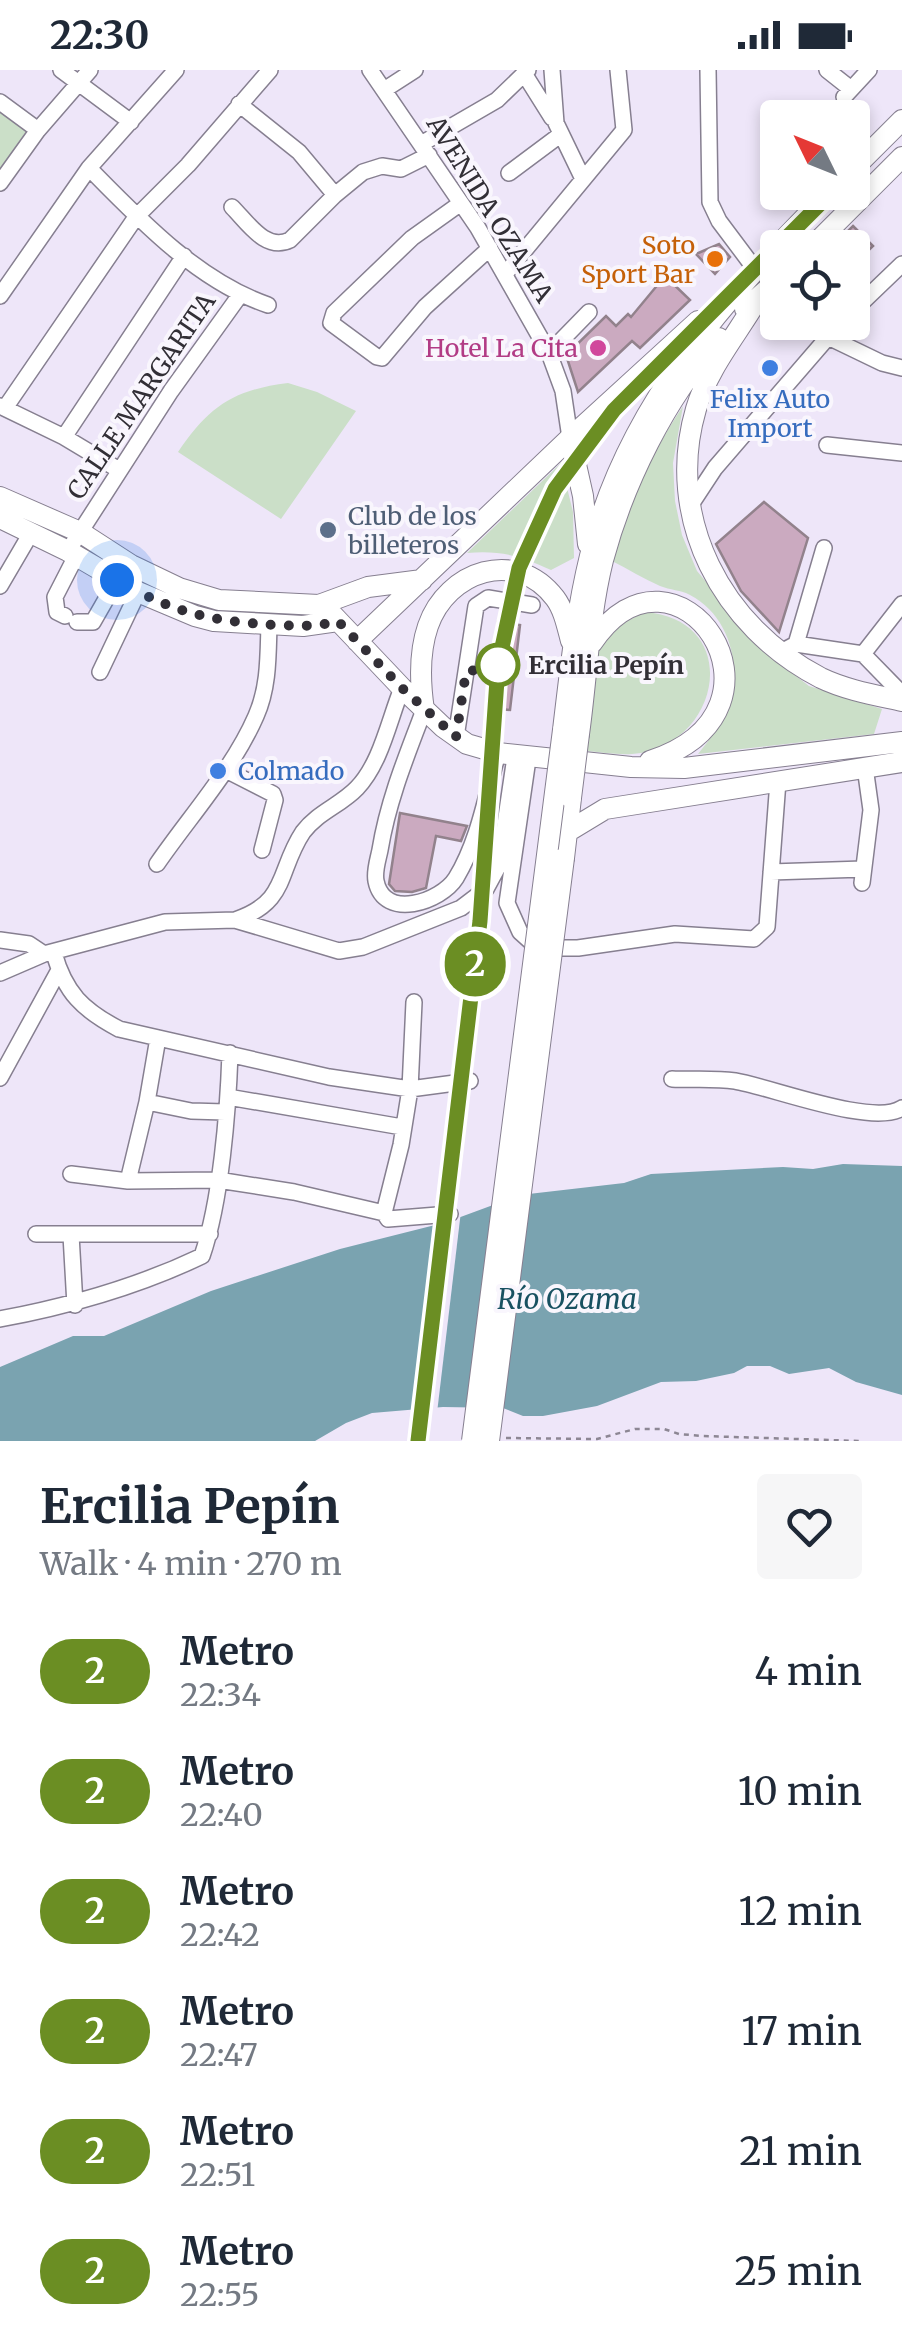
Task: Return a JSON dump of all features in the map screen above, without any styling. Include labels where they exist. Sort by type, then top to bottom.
[{"type":"main road","points":[[870,152],[902,120]]},
{"type":"main road","points":[[828,230],[902,156]]},
{"type":"main road","points":[[357,641],[812,210]]},
{"type":"main road","points":[[590,556],[622,462],[648,411],[714,315],[754,269]]},
{"type":"main road","points":[[582,646],[602,562],[636,470],[686,382],[714,343],[760,298]]},
{"type":"main road","points":[[756,302],[724,350],[697,405],[688,438],[690,506],[706,564],[742,617],[788,648],[822,678],[902,698]]},
{"type":"main road","points":[[494,1439],[590,556],[583,496],[570,438]]},
{"type":"main road","points":[[0,498],[80,532],[131,565],[179,588],[219,600],[319,605],[368,587],[422,580]]},
{"type":"main road","points":[[0,518],[170,608],[214,620],[303,626],[338,621]]},
{"type":"main road","points":[[424,710],[422,663],[428,626],[449,593],[476,572],[510,569],[538,583],[553,595],[582,646]]},
{"type":"main road","points":[[582,646],[622,609],[651,600],[696,616],[716,640],[724,684],[717,715],[689,746],[631,768]]},
{"type":"main road","points":[[319,605],[456,737],[514,756],[631,768],[684,768],[902,742]]},
{"type":"main road","points":[[494,1439],[572,798],[571,732]]},
{"type":"main road","points":[[567,832],[605,809],[902,762]]},
{"type":"street","points":[[62,70],[131,122]]},
{"type":"street","points":[[0,183],[38,130],[90,70]]},
{"type":"street","points":[[0,296],[89,168],[176,70]]},
{"type":"street","points":[[120,470],[2,407],[136,217],[188,165],[270,70]]},
{"type":"street","name":"AVENIDA OZAMA","points":[[370,70],[490,248],[549,353],[562,392],[570,438]]},
{"type":"street","points":[[384,90],[415,70]]},
{"type":"street","points":[[552,70],[558,129]]},
{"type":"street","points":[[505,274],[624,130],[618,70]]},
{"type":"street","points":[[708,70],[710,202],[754,269]]},
{"type":"street","points":[[827,70],[847,93],[870,70]]},
{"type":"street","points":[[232,207],[268,242],[282,244],[334,195],[373,167],[402,169],[481,112],[526,73],[583,179]]},
{"type":"street","points":[[0,102],[38,130]]},
{"type":"street","points":[[239,104],[299,152],[334,195]]},
{"type":"street","points":[[509,173],[558,129]]},
{"type":"street","points":[[89,168],[136,217],[240,295]]},
{"type":"street","points":[[461,203],[412,238],[334,313],[330,322],[382,358],[425,307],[490,248]]},
{"type":"street","points":[[64,437],[184,256]]},
{"type":"street","points":[[870,295],[902,264]]},
{"type":"street","name":"CALLE MARGARITA","points":[[117,580],[93,622],[71,619],[54,607],[80,532],[240,295],[268,305]]},
{"type":"street","points":[[756,302],[760,304]]},
{"type":"street","points":[[549,353],[589,312]]},
{"type":"street","points":[[690,506],[715,468],[823,340]]},
{"type":"street","points":[[832,340],[882,364],[902,368]]},
{"type":"street","points":[[827,445],[902,453]]},
{"type":"street","points":[[0,586],[31,533]]},
{"type":"street","points":[[824,548],[788,648],[863,654],[902,698]]},
{"type":"street","points":[[100,672],[138,592]]},
{"type":"street","points":[[456,737],[476,606],[488,598],[532,605]]},
{"type":"street","points":[[863,654],[902,604]]},
{"type":"street","points":[[156,864],[258,714],[268,674],[269,624]]},
{"type":"street","points":[[235,920],[272,898],[306,829],[366,778],[402,688]]},
{"type":"street","points":[[424,710],[388,807],[375,877],[382,895],[392,902],[407,906],[452,884],[514,756]]},
{"type":"street","points":[[0,974],[49,953],[165,922],[235,920],[339,950],[363,948],[461,908],[486,889],[499,864],[514,756]]},
{"type":"street","points":[[514,756],[507,903],[520,932],[530,941],[553,948],[675,934],[754,939],[767,927],[778,781]]},
{"type":"street","points":[[771,872],[863,876],[871,810],[865,767]]},
{"type":"street","points":[[224,769],[274,794],[262,850]]},
{"type":"street","points":[[0,940],[23,942],[49,953],[76,998],[91,1014],[120,1029],[329,1076],[410,1089],[470,1081]]},
{"type":"street","points":[[0,1078],[59,970]]},
{"type":"street","points":[[414,1002],[410,1089],[384,1212],[388,1220],[450,1214]]},
{"type":"street","points":[[128,1181],[158,1038]]},
{"type":"street","points":[[0,1319],[74,1305],[202,1256],[210,1234],[218,1180],[230,1054]]},
{"type":"street","points":[[672,1079],[734,1082],[868,1112],[895,1113],[902,1108]]},
{"type":"street","points":[[147,1102],[191,1111],[226,1104],[402,1127]]},
{"type":"street","points":[[71,1174],[128,1181],[218,1180],[384,1212]]},
{"type":"street","points":[[36,1234],[210,1234]]},
{"type":"street","points":[[71,1235],[74,1305]]},
{"type":"path","points":[[494,1439],[597,1440],[635,1429],[664,1428],[703,1436],[860,1441]]},
{"type":"green space","points":[[0,105],[34,130],[0,178]]},
{"type":"green space","points":[[288,383],[356,411],[281,519],[178,452],[200,423],[224,403],[252,390]]},
{"type":"green space","points":[[683,406],[673,463],[675,501],[682,535],[697,571],[765,652],[809,686],[882,709],[874,734],[698,754],[722,721],[732,693],[733,660],[724,629],[704,604],[690,595],[660,586],[612,561],[641,481]]},
{"type":"green space","points":[[561,463],[573,512],[574,558],[551,570],[510,555],[467,553]]},
{"type":"green space","points":[[645,612],[677,620],[698,637],[708,659],[709,683],[702,708],[686,730],[662,746],[632,754],[585,751],[598,652],[613,628]]},
{"type":"water","name":"Río Ozama","points":[[843,1164],[902,1166],[902,1395],[856,1382],[829,1368],[789,1374],[770,1366],[747,1366],[734,1373],[696,1381],[661,1382],[597,1406],[543,1416],[523,1416],[503,1408],[443,1407],[372,1413],[315,1441],[0,1441],[0,1367],[73,1336],[104,1336],[211,1291],[340,1249],[447,1222],[520,1195],[624,1183],[651,1174],[813,1169]]},
{"type":"pier","points":[[461,1211],[437,1413],[416,1414],[439,1219]]},
{"type":"building","name":"Soto Sport Bar","points":[[719,244],[730,257],[715,274],[696,254]]},
{"type":"building","points":[[665,276],[690,300],[640,348],[632,341],[578,392],[566,355],[606,316],[616,326],[628,314],[631,317]]},
{"type":"building","points":[[764,502],[808,538],[779,632],[741,591],[716,544]]},
{"type":"building","name":"Ercilia Pepín","points":[[498,622],[520,625],[510,710],[487,708]]},
{"type":"building","points":[[400,813],[467,826],[461,841],[436,836],[426,888],[412,892],[395,891],[389,884]]},
{"type":"railway","points":[[419,1441],[480,921]]},
{"type":"metro line","name":"2","points":[[418,1441],[480,921],[498,666],[519,568],[555,489],[614,410],[814,210]]},
{"type":"place","name":"Soto Sport Bar","points":[[715,259]]},
{"type":"place","name":"Hotel La Cita","points":[[598,348]]},
{"type":"place","name":"Felix Auto Import","points":[[770,368]]},
{"type":"place","name":"Club de los billeteros","points":[[328,530]]},
{"type":"place","name":"Ercilia Pepín","points":[[498,665]]},
{"type":"place","name":"Colmado","points":[[218,771]]},
{"type":"route","points":[[117,580],[170,608],[214,620],[303,626],[338,621],[424,710],[456,737],[466,672],[498,665]]}]
